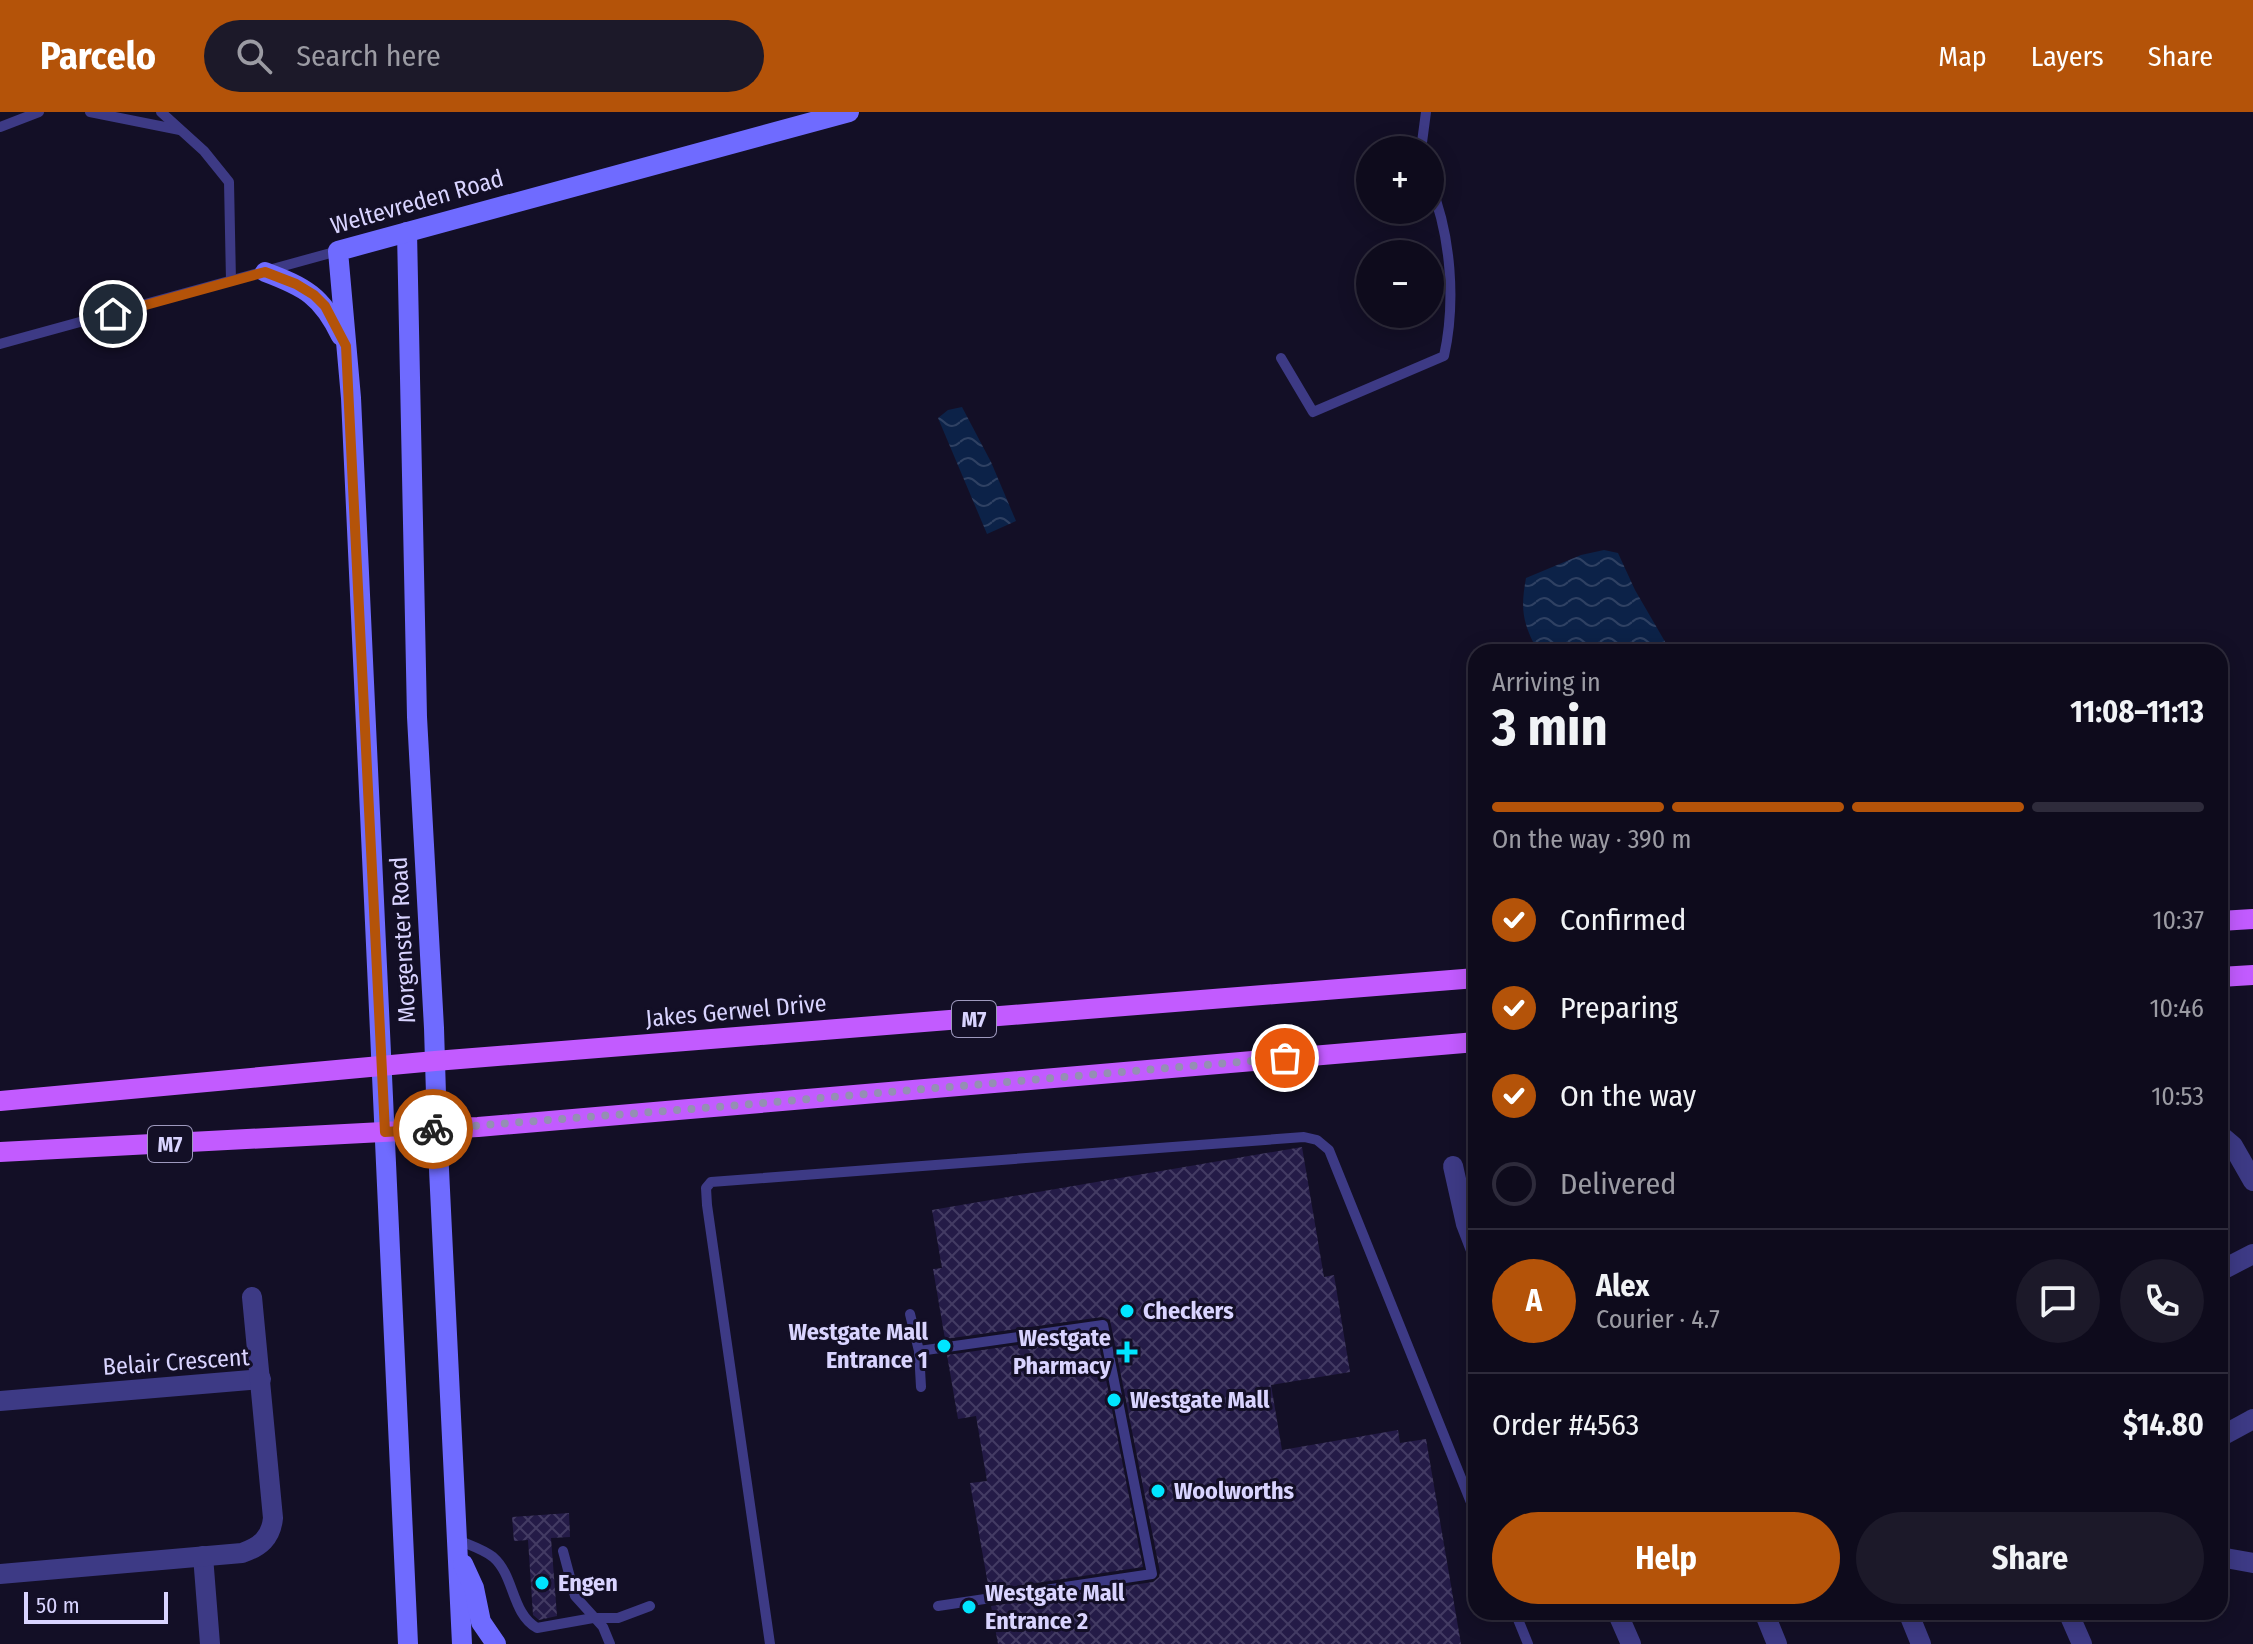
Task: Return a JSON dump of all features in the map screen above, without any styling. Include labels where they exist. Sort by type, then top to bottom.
[{"type":"main road","points":[[2228,921],[2253,919]]},
{"type":"main road","points":[[2228,977],[2253,975]]},
{"type":"main road","name":"Jakes Gerwel Drive","points":[[0,1101],[435,1061],[1468,979]]},
{"type":"main road","name":"M7","points":[[0,1152],[385,1132],[760,1104],[1468,1043]]},
{"type":"street","name":"Weltevreden Road","points":[[338,251],[849,112]]},
{"type":"street","name":"Morgenster Road","points":[[407,232],[417,717],[462,1644]]},
{"type":"street","name":"Morgenster Road","points":[[338,251],[346,346],[408,1644]]},
{"type":"street","points":[[265,272],[314,295],[325,306],[346,346]]},
{"type":"street","points":[[2228,1142],[2253,1181]]},
{"type":"street","points":[[1453,1166],[1468,1229]]},
{"type":"street","points":[[2228,1267],[2253,1254]]},
{"type":"street","points":[[252,1297],[261,1379]]},
{"type":"street","name":"Belair Crescent","points":[[0,1401],[261,1379],[273,1525],[267,1538],[250,1550],[0,1574]]},
{"type":"street","points":[[2228,1433],[2253,1419]]},
{"type":"street","points":[[458,1546],[474,1588],[481,1622],[496,1644]]},
{"type":"street","points":[[203,1556],[210,1644]]},
{"type":"street","points":[[2228,1558],[2253,1563]]},
{"type":"street","points":[[1620,1620],[1631,1644]]},
{"type":"street","points":[[1767,1620],[1777,1644]]},
{"type":"street","points":[[1911,1620],[1921,1644]]},
{"type":"street","points":[[2072,1620],[2082,1644]]},
{"type":"lane","points":[[0,127],[39,112]]},
{"type":"lane","points":[[90,112],[182,131]]},
{"type":"lane","points":[[161,112],[204,151],[229,182],[231,281]]},
{"type":"lane","points":[[1423,136],[1426,112]]},
{"type":"lane","points":[[1281,358],[1313,412],[1444,356],[1449,335],[1449,255],[1444,223]]},
{"type":"lane","name":"Weltevreden Road","points":[[0,344],[338,251]]},
{"type":"lane","points":[[768,1644],[707,1205],[706,1188],[711,1182],[1304,1137],[1317,1140],[1329,1150],[1468,1495]]},
{"type":"lane","points":[[910,1314],[919,1351],[921,1387]]},
{"type":"lane","points":[[919,1351],[1103,1325],[1152,1574],[938,1606]]},
{"type":"lane","points":[[458,1546],[493,1557],[503,1569],[524,1617],[537,1628],[593,1618],[627,1616],[650,1606]]},
{"type":"lane","points":[[563,1551],[575,1596],[603,1627],[610,1644]]},
{"type":"lane","points":[[1518,1620],[1528,1644]]},
{"type":"water","points":[[962,407],[991,462],[1016,521],[987,534],[938,418],[948,410]]},
{"type":"water","points":[[1604,550],[1618,553],[1666,644],[1534,644],[1524,616],[1526,578],[1581,555]]},
{"type":"building","name":"Westgate Mall","points":[[1302,1147],[1324,1277],[1334,1275],[1350,1372],[1271,1385],[1282,1450],[1398,1430],[1400,1443],[1426,1439],[1461,1644],[998,1644],[991,1606],[1153,1582],[1160,1572],[1110,1320],[1102,1317],[945,1339],[933,1269],[942,1268],[932,1210]]},
{"type":"building","points":[[1097,1334],[1143,1567],[989,1590],[970,1483],[987,1481],[976,1416],[958,1419],[947,1355]]},
{"type":"building","points":[[569,1513],[570,1537],[551,1538],[557,1616],[539,1620],[533,1615],[528,1540],[514,1541],[512,1517]]},
{"type":"way so far","points":[[433,1129],[1285,1058]]},
{"type":"place","name":"Checkers","points":[[1127,1311]]},
{"type":"place","name":"Westgate Mall Entrance 1","points":[[944,1346]]},
{"type":"place","name":"Westgate Pharmacy","points":[[1127,1352]]},
{"type":"place","name":"Westgate Mall","points":[[1114,1400]]},
{"type":"place","name":"Woolworths","points":[[1158,1491]]},
{"type":"place","name":"Engen","points":[[542,1583]]},
{"type":"place","name":"Westgate Mall Entrance 2","points":[[969,1607]]},
{"type":"route","points":[[113,314],[265,272],[314,295],[325,306],[346,346],[351,398],[385,1132],[433,1129]]}]
